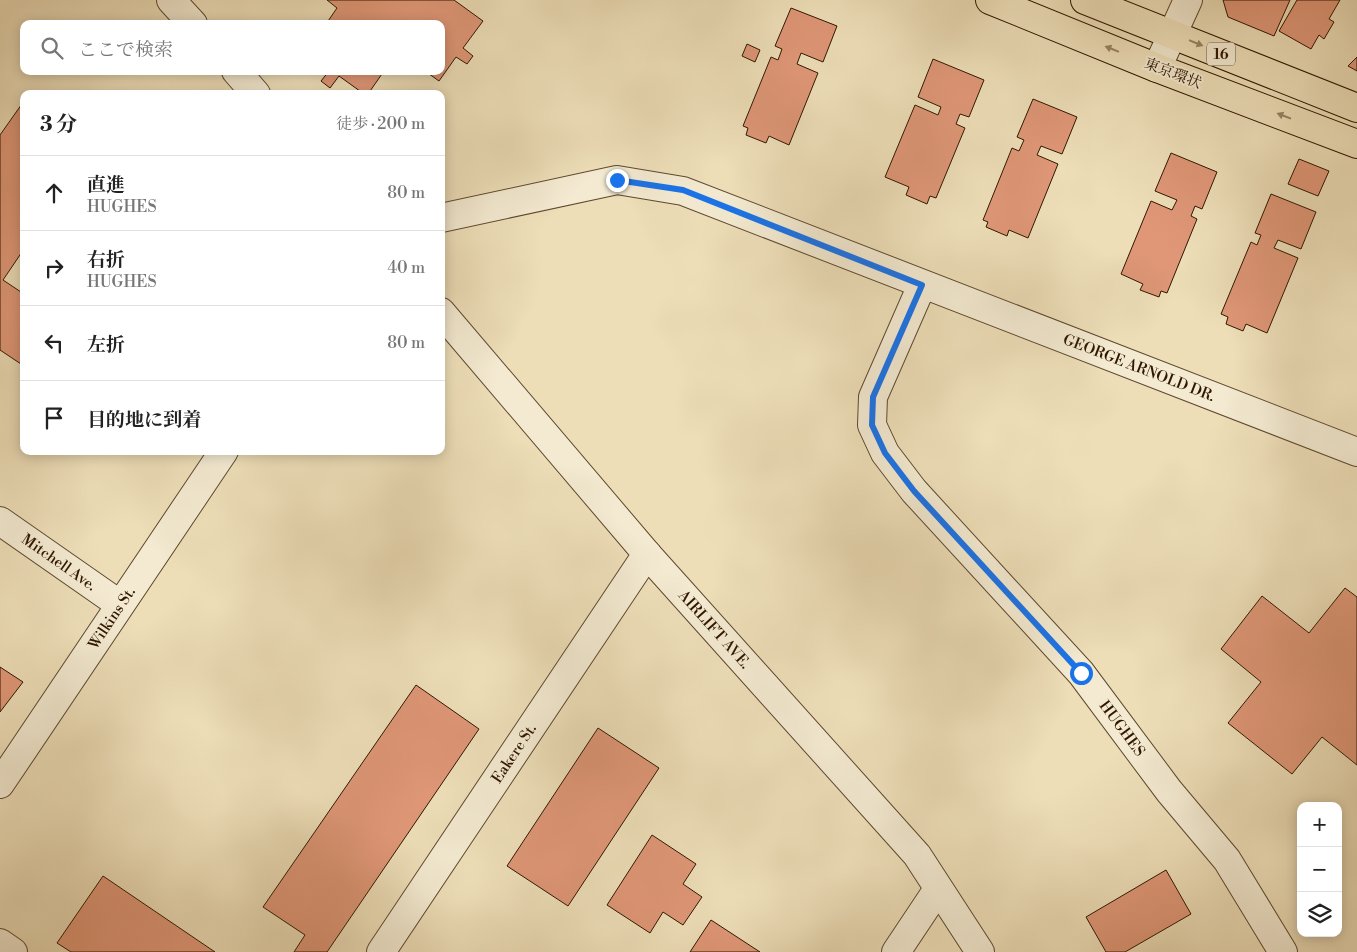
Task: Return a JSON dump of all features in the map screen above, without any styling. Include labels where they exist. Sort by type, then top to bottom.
[{"type":"highway","name":"東京環状","points":[[990,0],[1157,68],[1357,144]]},
{"type":"highway","name":"16","points":[[1085,0],[1357,108]]},
{"type":"street","points":[[171,0],[189,20]]},
{"type":"street","points":[[1157,68],[1188,0]]},
{"type":"street","points":[[239,75],[253,90]]},
{"type":"street","name":"GEORGE ARNOLD DR.","points":[[445,217],[617,180],[683,190],[922,285],[1163,375],[1357,452]]},
{"type":"street","name":"HUGHES","points":[[922,285],[873,397],[872,425],[885,453],[914,491],[1081,673],[1170,791],[1227,860],[1283,952]]},
{"type":"street","name":"AIRLIFT AVE.","points":[[445,317],[647,554],[917,855],[980,952]]},
{"type":"street","name":"Wilkins St.","points":[[0,784],[119,604],[221,455]]},
{"type":"street","name":"Mitchell Ave.","points":[[0,521],[119,604]]},
{"type":"street","name":"Eakere St.","points":[[381,952],[647,554]]},
{"type":"street","points":[[896,952],[938,889]]},
{"type":"street","points":[[0,943],[12,952]]},
{"type":"building","points":[[327,0],[454,0],[483,21],[463,48],[473,56],[467,64],[456,57],[445,73],[445,20],[329,20],[337,8]]},
{"type":"building","points":[[1223,0],[1290,0],[1274,36],[1228,17]]},
{"type":"building","points":[[1297,0],[1340,0],[1329,19],[1334,22],[1324,39],[1319,35],[1311,49],[1279,31]]},
{"type":"building","points":[[791,8],[837,26],[823,62],[801,53],[797,64],[818,73],[789,145],[769,136],[766,143],[746,135],[748,128],[743,126],[771,57],[778,60],[782,49],[775,46]]},
{"type":"building","points":[[747,44],[760,50],[755,62],[742,56]]},
{"type":"building","points":[[1357,57],[1357,71],[1348,66]]},
{"type":"building","points":[[933,59],[984,80],[969,117],[960,114],[956,124],[965,128],[936,198],[930,196],[927,204],[906,195],[909,187],[885,177],[915,105],[938,115],[941,107],[918,97]]},
{"type":"building","points":[[326,75],[381,75],[371,90],[358,90],[339,76],[330,88],[321,81]]},
{"type":"building","points":[[431,75],[443,75],[439,81]]},
{"type":"building","points":[[1033,99],[1077,117],[1062,154],[1041,146],[1037,155],[1058,164],[1028,238],[1009,230],[1007,236],[986,227],[988,222],[983,220],[1012,148],[1019,151],[1024,140],[1017,137]]},
{"type":"building","points":[[20,107],[20,255],[3,280],[20,291],[20,363],[0,350],[0,135]]},
{"type":"building","points":[[1171,153],[1217,172],[1202,209],[1195,206],[1191,216],[1197,219],[1167,293],[1161,291],[1159,297],[1140,290],[1143,284],[1121,274],[1151,201],[1172,210],[1177,200],[1155,191]]},
{"type":"building","points":[[1299,159],[1329,171],[1318,196],[1288,184]]},
{"type":"building","points":[[1271,194],[1316,212],[1301,249],[1278,240],[1274,248],[1298,258],[1267,333],[1246,324],[1243,331],[1226,324],[1228,317],[1221,314],[1251,242],[1257,245],[1261,235],[1255,233]]},
{"type":"building","points":[[1345,588],[1357,597],[1357,765],[1322,737],[1292,774],[1228,723],[1261,682],[1221,649],[1262,596],[1309,633]]},
{"type":"building","points":[[0,667],[23,682],[0,712]]},
{"type":"building","points":[[416,685],[479,729],[327,952],[294,952],[305,935],[263,907]]},
{"type":"building","points":[[598,728],[659,768],[568,906],[507,866]]},
{"type":"building","points":[[652,835],[696,864],[683,884],[702,897],[683,925],[663,912],[650,933],[607,905]]},
{"type":"building","points":[[1166,870],[1191,914],[1125,952],[1106,952],[1086,917]]},
{"type":"building","points":[[103,876],[215,952],[71,952],[57,943]]},
{"type":"building","points":[[711,920],[760,952],[690,952]]},
{"type":"route","points":[[617,180],[683,190],[922,285],[873,397],[872,425],[885,453],[914,491],[1081,673]]}]
